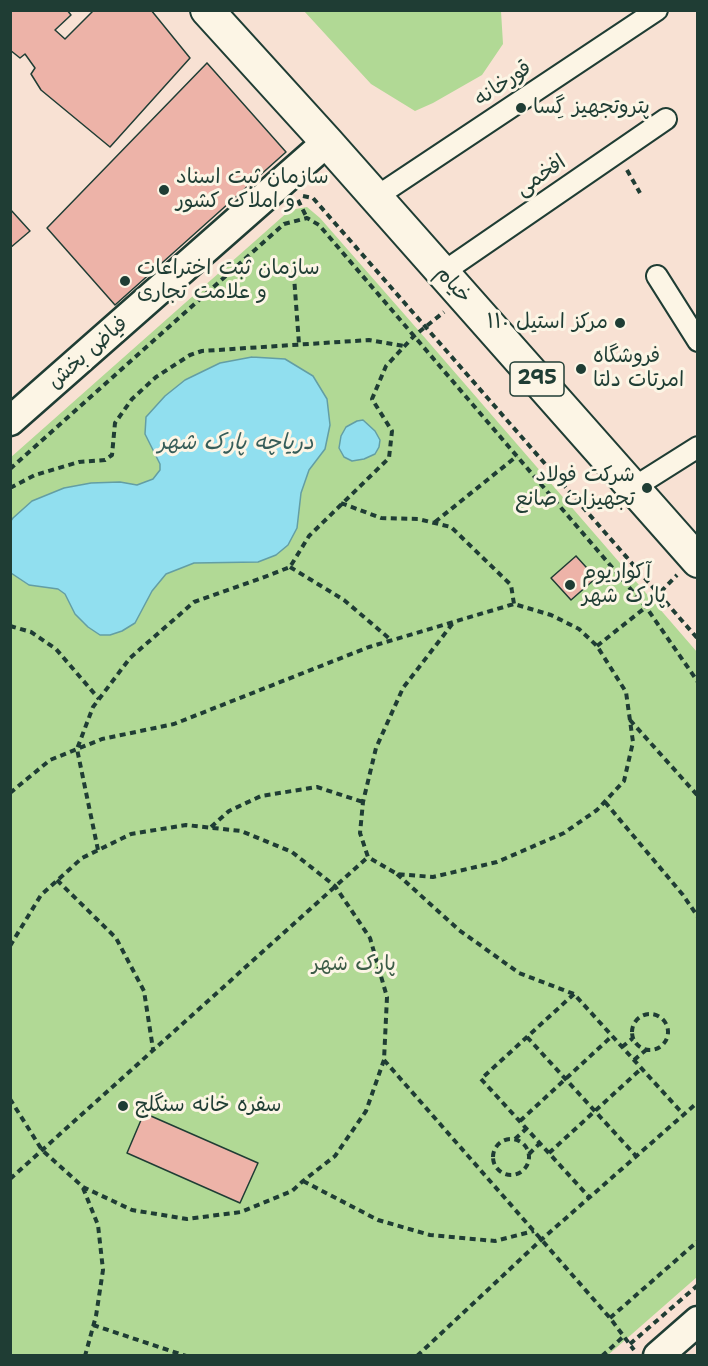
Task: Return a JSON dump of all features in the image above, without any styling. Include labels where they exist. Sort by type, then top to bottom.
[{"type":"main road","name":"خیام","points":[[207,10],[323,137],[696,559]]},
{"type":"street","name":"قورخانه","points":[[376,197],[657,10]]},
{"type":"street","name":"افخمی","points":[[442,273],[666,119]]},
{"type":"street","name":"فیاض بخش","points":[[10,397],[323,137]]},
{"type":"street","name":"فیاض بخش","points":[[10,421],[323,137]]},
{"type":"street","points":[[657,276],[698,341]]},
{"type":"street","points":[[633,488],[698,447]]},
{"type":"street","points":[[658,1356],[698,1321]]},
{"type":"path","points":[[617,152],[640,193]]},
{"type":"path","points":[[288,205],[297,197],[306,195],[313,198],[698,639]]},
{"type":"path","points":[[10,469],[284,224],[307,218],[319,225],[646,607],[698,682]]},
{"type":"path","points":[[293,263],[299,344]]},
{"type":"path","points":[[98,850],[76,749],[93,707],[130,658],[194,602],[290,567],[309,536],[389,458],[392,431],[372,399],[386,366],[414,336],[463,296]]},
{"type":"path","points":[[10,488],[35,474],[80,462],[105,460],[112,455],[115,423],[132,399],[156,377],[190,355],[202,351],[369,340],[405,346]]},
{"type":"path","points":[[434,523],[517,456]]},
{"type":"path","points":[[341,503],[381,518],[418,519],[451,527],[512,585],[514,604]]},
{"type":"path","points":[[597,646],[646,607],[696,559]]},
{"type":"path","points":[[290,567],[344,600],[392,641]]},
{"type":"path","points":[[10,794],[50,760],[76,749],[102,739],[174,724],[271,684],[474,614],[514,604],[551,615],[579,629],[597,646],[626,692],[633,742],[624,781],[597,810],[564,833],[497,862],[433,877],[397,874]]},
{"type":"path","points":[[453,623],[403,688],[376,748],[363,802],[360,833],[368,857],[397,874],[459,930],[519,973],[574,994],[683,1114]]},
{"type":"path","points":[[10,626],[31,632],[56,649],[99,699]]},
{"type":"path","points":[[630,720],[698,796]]},
{"type":"path","points":[[211,828],[229,811],[261,796],[317,787],[363,802]]},
{"type":"path","points":[[605,802],[698,917]]},
{"type":"path","points":[[10,946],[41,896],[82,858],[98,850],[131,834],[186,825],[241,831],[292,852],[335,886],[370,938],[387,997],[384,1060],[366,1111],[334,1156],[292,1191],[241,1212],[187,1219],[132,1210],[83,1187],[42,1150],[10,1099]]},
{"type":"path","points":[[10,1179],[368,857]]},
{"type":"path","points":[[57,880],[116,938],[144,991],[153,1050]]},
{"type":"path","points":[[574,994],[481,1079],[589,1197]]},
{"type":"path","points":[[644,1014],[654,1014],[663,1018],[668,1026],[669,1036],[656,1050],[646,1050],[638,1046],[633,1038],[632,1028],[636,1019],[644,1014]]},
{"type":"path","points":[[520,1121],[612,1036]]},
{"type":"path","points":[[527,1037],[636,1156]]},
{"type":"path","points":[[622,1047],[633,1038]]},
{"type":"path","points":[[634,1060],[646,1050]]},
{"type":"path","points":[[384,1060],[610,1318],[638,1356]]},
{"type":"path","points":[[549,1153],[642,1068]]},
{"type":"path","points":[[417,1356],[541,1240],[698,1102]]},
{"type":"path","points":[[515,1139],[527,1128]]},
{"type":"path","points":[[506,1139],[515,1139],[522,1142],[529,1154],[528,1164],[523,1171],[514,1175],[505,1174],[497,1170],[493,1162],[493,1152],[498,1144],[506,1139]]},
{"type":"path","points":[[529,1154],[540,1143]]},
{"type":"path","points":[[303,1182],[378,1220],[430,1235],[495,1241],[534,1231]]},
{"type":"path","points":[[83,1187],[98,1225],[103,1270],[85,1356]]},
{"type":"path","points":[[610,1318],[698,1241]]},
{"type":"path","points":[[630,1344],[698,1285]]},
{"type":"path","points":[[93,1325],[186,1356]]},
{"type":"path","points":[[602,1356],[624,1336]]},
{"type":"green space","points":[[304,11],[501,11],[503,44],[482,75],[415,111],[371,84]]},
{"type":"green space","name":"پارک شهر","points":[[307,207],[320,218],[697,652],[697,1277],[608,1355],[11,1355],[10,458],[290,210]]},
{"type":"water","name":"دریاچه پارک شهر","points":[[252,357],[285,359],[313,376],[327,399],[330,425],[325,449],[309,470],[301,493],[297,528],[288,545],[276,555],[258,562],[194,563],[166,574],[152,591],[135,623],[110,635],[100,635],[88,627],[75,614],[65,594],[58,589],[29,585],[11,573],[10,522],[13,518],[32,501],[64,488],[91,483],[120,482],[137,485],[153,479],[160,470],[160,464],[145,434],[146,417],[165,396],[185,380],[220,363]]},
{"type":"water","points":[[363,420],[375,431],[380,440],[379,447],[375,454],[352,461],[344,457],[339,448],[341,436],[346,427]]},
{"type":"building","points":[[10,10],[67,10],[71,15],[55,30],[65,39],[94,10],[151,10],[190,58],[110,147],[41,90],[31,74],[35,68],[25,54],[20,58],[10,50]]},
{"type":"building","name":"سازمان ثبت اسناد و املاک کشور","points":[[207,63],[286,152],[115,305],[47,228]]},
{"type":"building","points":[[10,209],[30,231],[10,248]]},
{"type":"building","points":[[576,556],[596,578],[571,600],[551,578]]},
{"type":"building","points":[[144,1113],[258,1163],[240,1203],[127,1153]]},
{"type":"place","name":"پتروتجهیز گِسا","points":[[521,108]]},
{"type":"place","name":"سازمان ثبت اسناد و املاک کشور","points":[[164,190]]},
{"type":"place","name":"سازمان ثبت اختراعات و علامت تجاری","points":[[125,281]]},
{"type":"place","name":"مرکز استیل ۱۱۰","points":[[620,323]]},
{"type":"place","name":"فروشگاه امرتات دلتا","points":[[581,369]]},
{"type":"place","name":"شرکت فولاد تجهیزات صانع","points":[[647,488]]},
{"type":"place","name":"آکواریوم پارک شهر","points":[[570,585]]},
{"type":"place","name":"سفره خانه سنگلج","points":[[123,1106]]}]
